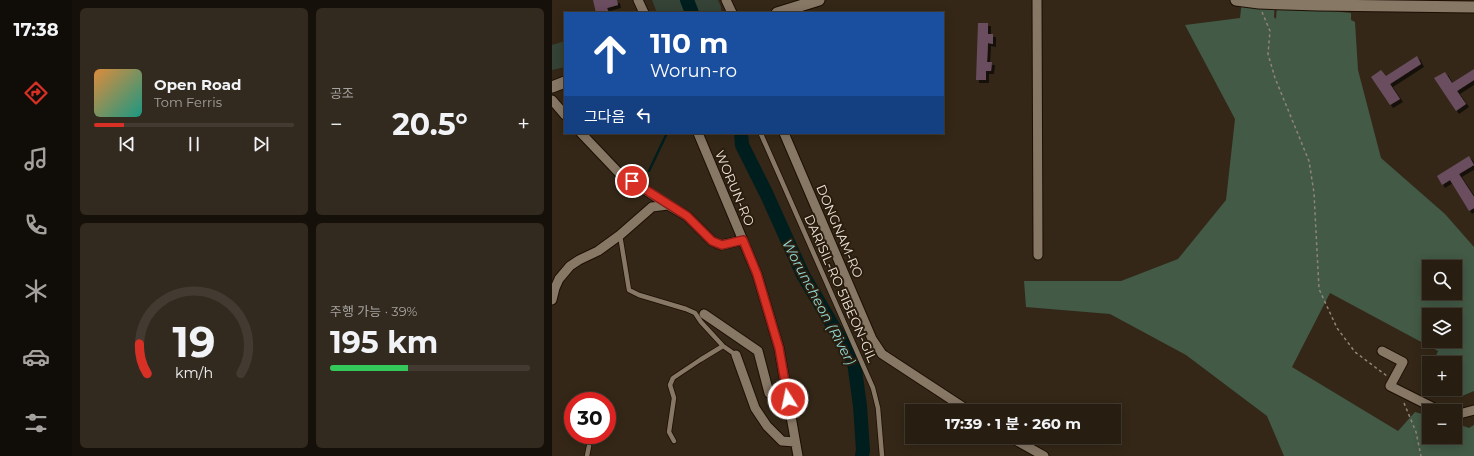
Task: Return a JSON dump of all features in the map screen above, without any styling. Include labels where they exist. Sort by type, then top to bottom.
[{"type":"street","points":[[638,0],[644,12]]},
{"type":"street","points":[[726,0],[732,12]]},
{"type":"street","points":[[780,12],[819,0]]},
{"type":"street","points":[[1037,0],[1038,255]]},
{"type":"street","points":[[1236,0],[1259,3],[1474,6]]},
{"type":"street","points":[[552,87],[564,82]]},
{"type":"street","points":[[552,100],[564,114]]},
{"type":"street","points":[[582,134],[619,173],[687,216],[712,241],[722,245],[743,240]]},
{"type":"street","name":"WORUN-RO","points":[[698,134],[757,274],[779,348],[798,456]]},
{"type":"street","name":"DONGNAM-RO","points":[[784,134],[872,339],[882,354],[958,404]]},
{"type":"street","points":[[552,300],[555,288],[564,272],[579,260],[598,251],[652,207],[668,205]]},
{"type":"street","points":[[704,314],[758,351],[769,393],[788,399]]},
{"type":"street","points":[[1382,351],[1403,362],[1390,386],[1426,404]]},
{"type":"street","points":[[736,355],[755,408],[766,426],[782,441],[795,442]]},
{"type":"street","points":[[1462,413],[1474,410]]},
{"type":"street","points":[[1023,444],[1044,456]]},
{"type":"lane","name":"DARISIL-RO 51BEON-GIL","points":[[761,134],[873,388],[878,408],[882,456]]},
{"type":"lane","points":[[620,234],[629,290],[639,295],[686,309],[695,314],[723,346],[736,355]]},
{"type":"lane","points":[[674,441],[669,432],[674,398],[670,385],[673,378],[723,346]]},
{"type":"lane","points":[[586,456],[590,446]]},
{"type":"path","points":[[1259,3],[1270,31],[1268,54],[1275,78],[1309,162],[1314,193],[1319,288],[1337,328],[1356,352],[1388,377]]},
{"type":"path","points":[[1403,401],[1416,432],[1421,456]]},
{"type":"green space","points":[[652,0],[718,0],[721,7],[721,12],[657,12]]},
{"type":"green space","points":[[1242,0],[1275,0],[1274,17],[1276,19],[1277,5],[1351,13],[1351,20],[1355,22],[1358,70],[1381,158],[1445,214],[1474,247],[1474,391],[1462,396],[1462,356],[1436,356],[1438,351],[1432,348],[1462,348],[1462,308],[1422,308],[1422,342],[1330,293],[1292,367],[1398,431],[1415,412],[1422,414],[1422,444],[1462,444],[1462,426],[1469,428],[1474,425],[1474,456],[1284,456],[1267,416],[1186,355],[1110,314],[1026,307],[1024,281],[1121,281],[1178,259],[1226,200],[1235,119],[1185,25],[1240,18]]},
{"type":"green space","points":[[564,41],[564,67],[552,70],[552,45]]},
{"type":"building","points":[[593,0],[617,0],[618,5],[607,8],[609,12],[596,12]]},
{"type":"building","points":[[978,23],[988,23],[988,34],[993,34],[993,44],[988,43],[987,62],[992,62],[991,71],[986,71],[986,80],[976,80]]},
{"type":"building","points":[[1417,56],[1421,64],[1390,84],[1400,99],[1390,105],[1371,77],[1381,70],[1386,76]]},
{"type":"building","points":[[1474,69],[1474,80],[1457,91],[1466,104],[1456,111],[1434,78],[1445,72],[1452,83]]},
{"type":"building","points":[[1469,156],[1474,165],[1459,174],[1474,197],[1474,208],[1469,211],[1450,180],[1442,185],[1437,176]]},
{"type":"waterway","name":"Woruncheon (River)","points":[[687,0],[692,12]]},
{"type":"waterway","points":[[649,171],[667,134]]},
{"type":"waterway","name":"Woruncheon (River)","points":[[741,134],[742,145],[767,195],[803,275],[854,362],[860,406],[863,450],[862,456]]},
{"type":"route","points":[[632,181],[687,216],[712,241],[722,245],[743,240],[757,274],[779,348],[788,399]]}]
